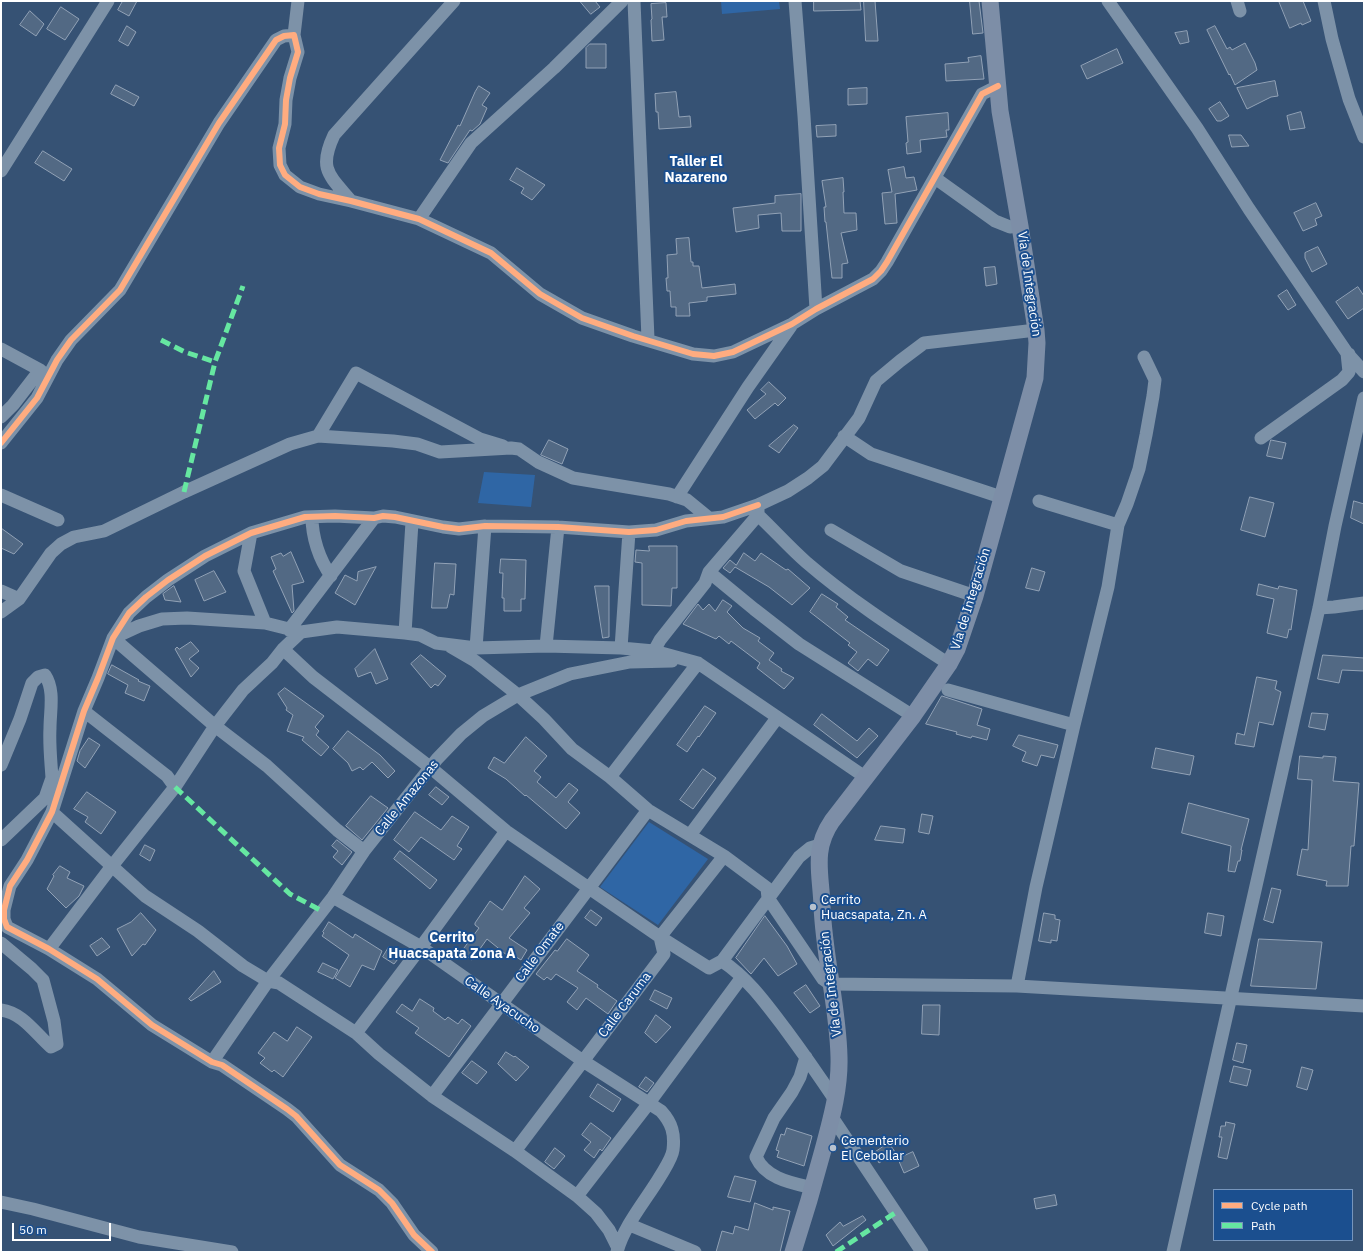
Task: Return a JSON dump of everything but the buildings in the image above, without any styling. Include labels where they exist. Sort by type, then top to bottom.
[{"type":"main road","name":"Vía de Integración","points":[[793,1252],[813,1188],[832,1117],[838,1075],[839,1058],[837,1031],[822,914],[819,865],[820,845],[829,825],[913,716],[949,664],[957,649],[975,596],[1034,378],[1037,343],[1036,330],[1000,111],[990,1]]},
{"type":"street","points":[[1,171],[108,1]]},
{"type":"street","points":[[298,1],[294,35],[298,52],[290,78],[286,100],[285,124],[279,148],[280,165],[285,175],[300,187],[319,194],[351,200],[419,220],[491,253],[540,294],[582,318],[633,336],[648,339],[693,354],[714,356],[733,352],[792,324],[816,309],[873,280],[881,271],[982,94],[998,86]]},
{"type":"street","points":[[351,200],[333,180],[328,172],[325,162],[334,135],[454,1]]},
{"type":"street","points":[[419,220],[471,143],[554,68],[622,1]]},
{"type":"street","points":[[634,1],[648,339]]},
{"type":"street","points":[[795,1],[816,309]]},
{"type":"street","points":[[1108,1],[1197,128],[1249,209],[1347,353],[1364,372]]},
{"type":"street","points":[[1324,1],[1332,39],[1349,99],[1364,137]]},
{"type":"street","points":[[1,417],[57,360],[71,340],[120,290],[219,123],[276,40],[284,36],[294,35]]},
{"type":"street","points":[[935,178],[995,221],[1010,227],[1020,226]]},
{"type":"street","points":[[678,497],[748,387],[792,324]]},
{"type":"street","points":[[654,651],[660,640],[705,583],[709,572],[758,510],[808,478],[823,466],[859,418],[876,381],[900,360],[924,343],[1036,330]]},
{"type":"street","points":[[1,349],[44,373]]},
{"type":"street","points":[[1347,353],[1364,359]]},
{"type":"street","points":[[1261,438],[1342,380],[1349,372],[1347,353]]},
{"type":"street","points":[[1017,986],[1036,887],[1108,587],[1118,525],[1139,469],[1154,396],[1154,380],[1144,358]]},
{"type":"street","points":[[1,443],[37,398],[44,373]]},
{"type":"street","points":[[318,436],[356,373],[480,439],[519,449],[538,462],[573,478],[669,494],[687,500],[709,518]]},
{"type":"street","points":[[1173,1252],[1319,608],[1335,526],[1364,398]]},
{"type":"street","points":[[1,612],[19,599],[51,553],[61,544],[74,537],[104,531],[184,492],[290,444],[318,436],[417,444],[440,452],[511,448]]},
{"type":"street","points":[[844,436],[872,454],[1001,497]]},
{"type":"street","points":[[1,495],[58,520]]},
{"type":"street","points":[[1039,502],[1118,525]]},
{"type":"street","points":[[1,840],[45,798],[56,781],[98,678],[112,638],[129,613],[146,597],[168,580],[205,556],[251,533],[297,519],[312,517],[374,518],[383,516],[460,529],[484,526],[558,527],[629,532],[656,530],[686,521],[758,510]]},
{"type":"street","points":[[758,510],[806,561],[840,589],[876,616],[949,664]]},
{"type":"street","points":[[312,517],[312,531],[324,566],[331,576]]},
{"type":"street","points":[[49,949],[112,866],[175,787],[215,726],[243,690],[272,663],[284,649],[331,576],[374,518]]},
{"type":"street","points":[[405,633],[412,522]]},
{"type":"street","points":[[476,648],[484,526]]},
{"type":"street","points":[[546,646],[558,527]]},
{"type":"street","points":[[831,530],[901,571],[975,596]]},
{"type":"street","points":[[621,648],[629,532]]},
{"type":"street","points":[[251,533],[244,571],[265,623]]},
{"type":"street","points":[[709,572],[799,644],[913,716]]},
{"type":"street","points":[[1,591],[19,599]]},
{"type":"street","points":[[1319,608],[1364,603]]},
{"type":"street","points":[[112,638],[139,626],[162,619],[187,618],[265,623],[295,631],[337,627],[405,633],[420,635],[436,643],[476,648],[546,646],[621,648],[654,651],[693,662],[865,778]]},
{"type":"street","points":[[112,638],[215,726],[267,766],[332,826],[364,851]]},
{"type":"street","points":[[448,644],[475,661],[518,695],[544,719],[572,749],[648,810],[724,856],[767,888],[768,898],[823,979],[830,984],[1017,986],[1364,1006]]},
{"type":"street","points":[[284,649],[313,677],[431,768],[506,831],[660,937],[709,968],[722,961],[799,857],[810,848],[820,845]]},
{"type":"street","name":"Calle Amazonas","points":[[212,1062],[268,981],[333,897],[364,851],[437,759],[461,734],[483,716],[518,695],[570,674],[630,662],[693,662]]},
{"type":"street","points":[[610,778],[693,662]]},
{"type":"street","points":[[1,765],[20,719],[32,683],[38,677],[45,675],[50,682],[50,729],[56,781],[52,812],[26,860],[1,898]]},
{"type":"street","points":[[948,690],[1074,725]]},
{"type":"street","points":[[84,711],[167,776],[175,787]]},
{"type":"street","points":[[690,835],[777,718]]},
{"type":"street","name":"Calle Omate","points":[[432,1096],[648,810]]},
{"type":"street","points":[[52,812],[145,896],[198,931],[242,966],[268,981],[279,983],[356,1033],[379,1054],[432,1096],[515,1151],[577,1196],[596,1213],[609,1230],[617,1250]]},
{"type":"street","points":[[356,1033],[422,947],[506,831]]},
{"type":"street","points":[[660,937],[724,856]]},
{"type":"street","points":[[10,886],[4,910],[4,919],[7,927],[49,949],[98,979],[152,1025],[212,1062],[222,1065],[260,1089],[296,1116],[340,1165],[379,1190],[392,1204],[414,1235],[432,1252]]},
{"type":"street","name":"Calle Ayacucho","points":[[333,897],[422,947],[582,1061],[661,1111],[669,1120],[673,1133],[673,1152],[653,1189],[639,1208],[617,1250]]},
{"type":"street","name":"Calle Caruma","points":[[515,1151],[664,954],[660,937]]},
{"type":"street","points":[[1,943],[44,980],[57,1034],[57,1044],[51,1047],[23,1018],[9,1011],[1,1010]]},
{"type":"street","points":[[722,961],[742,977],[767,1004],[835,1100]]},
{"type":"street","points":[[577,1196],[649,1103],[742,977]]},
{"type":"street","points":[[806,1057],[800,1077],[792,1092],[774,1118],[756,1157],[760,1165],[767,1172],[776,1177],[813,1188]]},
{"type":"street","points":[[832,1117],[922,1252]]},
{"type":"street","points":[[1,1202],[138,1237],[232,1252]]},
{"type":"street","points":[[630,1225],[695,1252]]},
{"type":"shaded area","points":[[721,1],[779,1],[780,9],[722,14]]},
{"type":"shaded area","points":[[484,472],[535,475],[531,507],[478,503]]},
{"type":"shaded area","points":[[649,822],[708,859],[658,925],[600,887]]},
{"type":"marked path","points":[[184,492],[215,362],[243,286]]},
{"type":"marked path","points":[[161,340],[185,352],[215,362]]},
{"type":"marked path","points":[[175,787],[290,894],[322,911]]},
{"type":"marked path","points":[[836,1252],[895,1213]]},
{"type":"cycle path","points":[[1,443],[37,398],[57,360],[71,340],[120,290],[219,123],[276,40],[284,36],[294,35],[298,52],[290,78],[286,100],[285,124],[279,148],[280,165],[285,175],[300,187],[319,194],[419,219],[491,253],[540,294],[582,318],[633,336],[693,354],[714,356],[733,352],[792,324],[816,309],[873,279],[887,262],[982,94],[998,86]]},
{"type":"cycle path","points":[[432,1252],[414,1235],[392,1203],[379,1190],[340,1165],[296,1116],[287,1109],[222,1065],[212,1062],[152,1025],[97,979],[49,949],[7,927],[4,919],[4,910],[10,886],[27,860],[52,812],[84,711],[113,638],[129,613],[146,597],[168,580],[205,556],[251,533],[305,517],[335,516],[374,518],[383,516],[459,529],[485,526],[558,527],[629,532],[656,530],[686,521],[723,517],[758,505]]},
{"type":"place","name":"Cerrito Huacsapata, Zn. A","points":[[813,907]]},
{"type":"place","name":"Cementerio El Cebollar","points":[[833,1148]]},
{"type":"district","name":"Taller El Nazareno","points":[[696,170]]},
{"type":"district","name":"Cerrito Huacsapata Zona A","points":[[452,946]]}]
